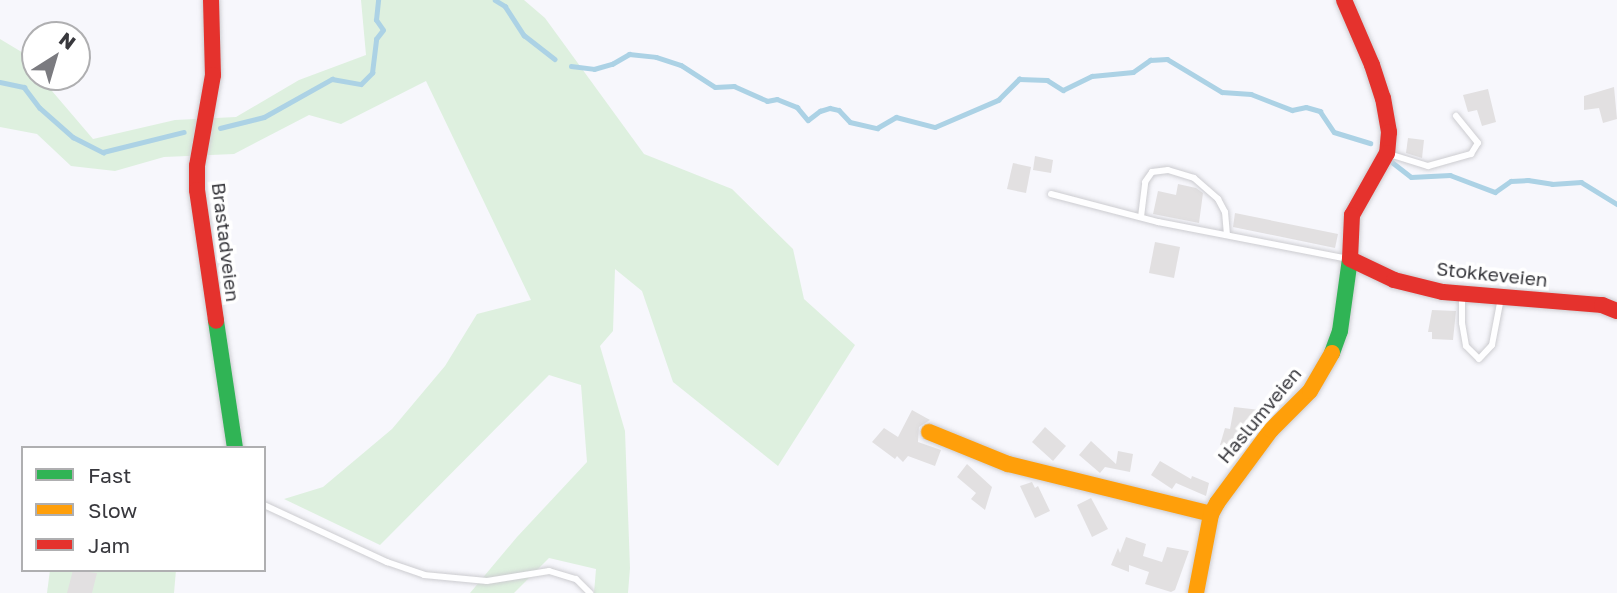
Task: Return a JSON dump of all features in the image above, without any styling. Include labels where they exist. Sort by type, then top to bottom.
[{"type":"street","name":"Brastadveien","points":[[211,0],[213,75],[197,166],[197,190],[235,446]]},
{"type":"street","points":[[1343,0],[1383,98],[1389,132],[1387,153],[1352,215],[1350,260]]},
{"type":"street","name":"Stokkeveien","points":[[1350,260],[1408,284],[1462,296],[1590,304],[1617,311]]},
{"type":"street","name":"Haslumveien","points":[[1196,593],[1211,514],[1238,471],[1271,430],[1310,391],[1325,367],[1340,331],[1350,260]]},
{"type":"street","points":[[929,432],[1008,464],[1211,514]]},
{"type":"lane","points":[[1387,153],[1428,166],[1471,154],[1478,143],[1456,116]]},
{"type":"lane","points":[[1142,217],[1145,182],[1152,172],[1168,170],[1194,178],[1218,199],[1225,212],[1227,234]]},
{"type":"lane","points":[[1051,194],[1142,217],[1350,260]]},
{"type":"lane","points":[[1462,296],[1462,323],[1466,346],[1479,359],[1492,345],[1501,298]]},
{"type":"lane","points":[[266,506],[387,562],[424,575],[486,581],[549,571],[576,579],[590,593]]},
{"type":"green space","points":[[361,0],[524,0],[545,18],[644,154],[732,189],[793,249],[804,299],[855,345],[778,466],[673,382],[642,291],[615,269],[613,331],[600,346],[625,431],[630,568],[628,593],[594,593],[596,569],[549,558],[514,593],[470,593],[517,537],[587,462],[581,385],[549,375],[380,545],[284,499],[323,487],[392,429],[445,366],[477,314],[531,300],[426,81],[341,124],[309,115],[234,154],[164,157],[115,171],[71,166],[37,134],[0,127],[0,39],[21,52],[21,91],[52,91],[93,139],[175,120],[236,117],[299,80],[366,55]]},
{"type":"green space","points":[[50,572],[176,572],[174,593],[47,593]]},
{"type":"building","points":[[1614,87],[1617,119],[1603,123],[1599,108],[1584,110],[1584,96]]},
{"type":"building","points":[[1488,89],[1496,122],[1482,126],[1477,110],[1468,112],[1463,95]]},
{"type":"building","points":[[1408,138],[1424,140],[1422,158],[1406,153]]},
{"type":"building","points":[[1035,156],[1053,160],[1051,173],[1033,170]]},
{"type":"building","points":[[1013,163],[1031,167],[1026,193],[1007,189]]},
{"type":"building","points":[[1178,184],[1196,188],[1203,193],[1199,223],[1153,214],[1158,191],[1176,195]]},
{"type":"building","points":[[1235,213],[1338,234],[1335,248],[1233,227]]},
{"type":"building","points":[[1155,242],[1180,247],[1174,278],[1149,273]]},
{"type":"building","points":[[1432,310],[1456,311],[1453,340],[1432,339],[1432,332],[1428,332]]},
{"type":"building","points":[[1234,407],[1260,410],[1257,422],[1246,420],[1236,449],[1220,445],[1225,428],[1230,429]]},
{"type":"building","points":[[912,410],[930,420],[919,427],[918,442],[941,450],[935,466],[908,456],[903,462],[897,456],[895,459],[872,442],[884,428],[898,437]]},
{"type":"building","points":[[1045,427],[1066,446],[1053,461],[1032,442]]},
{"type":"building","points":[[1091,441],[1116,464],[1118,451],[1133,454],[1130,472],[1105,467],[1100,473],[1079,455]]},
{"type":"building","points":[[1160,461],[1191,479],[1192,476],[1209,483],[1206,496],[1176,483],[1172,489],[1151,475]]},
{"type":"building","points":[[967,464],[992,487],[985,510],[971,499],[976,493],[957,477]]},
{"type":"building","points":[[1032,482],[1035,488],[1038,486],[1050,511],[1035,518],[1020,486]]},
{"type":"building","points":[[1091,498],[1108,529],[1092,537],[1077,505]]},
{"type":"building","points":[[1126,537],[1146,544],[1143,556],[1162,562],[1167,547],[1189,551],[1175,590],[1171,592],[1145,584],[1149,572],[1129,565],[1129,572],[1111,565],[1118,548],[1120,553]]},
{"type":"building","points":[[72,572],[97,573],[92,593],[67,593]]},
{"type":"waterway","points":[[220,128],[264,117],[332,79],[361,84],[372,73],[376,39],[383,30],[376,20],[378,0]]},
{"type":"waterway","points":[[495,0],[505,6],[524,35],[555,59]]},
{"type":"waterway","points":[[571,66],[594,69],[612,64],[629,54],[656,57],[681,65],[715,87],[734,86],[767,101],[777,99],[797,107],[808,120],[820,111],[830,108],[839,110],[850,122],[877,128],[896,117],[935,127],[998,100],[1019,79],[1047,80],[1063,90],[1092,76],[1133,72],[1150,60],[1167,59],[1222,92],[1251,94],[1292,110],[1306,107],[1320,111],[1334,132],[1370,143]]},
{"type":"waterway","points":[[0,82],[24,87],[40,108],[73,137],[103,152],[184,132]]},
{"type":"waterway","points":[[1392,162],[1411,177],[1450,175],[1495,192],[1511,181],[1528,180],[1552,184],[1581,182],[1617,204]]},
{"type":"traffic: fast","points":[[1332,353],[1340,331],[1350,259]]},
{"type":"traffic: fast","points":[[216,321],[235,446]]},
{"type":"traffic: slow","points":[[1196,593],[1211,514],[1217,503],[1271,430],[1310,391],[1332,353]]},
{"type":"traffic: slow","points":[[929,432],[1008,464],[1211,514]]},
{"type":"traffic: jam","points":[[211,0],[213,75],[197,166],[197,190],[216,321]]},
{"type":"traffic: jam","points":[[1344,0],[1372,65],[1383,98],[1389,132],[1387,153],[1352,215],[1350,259],[1394,280],[1443,292],[1602,305],[1617,311]]}]
